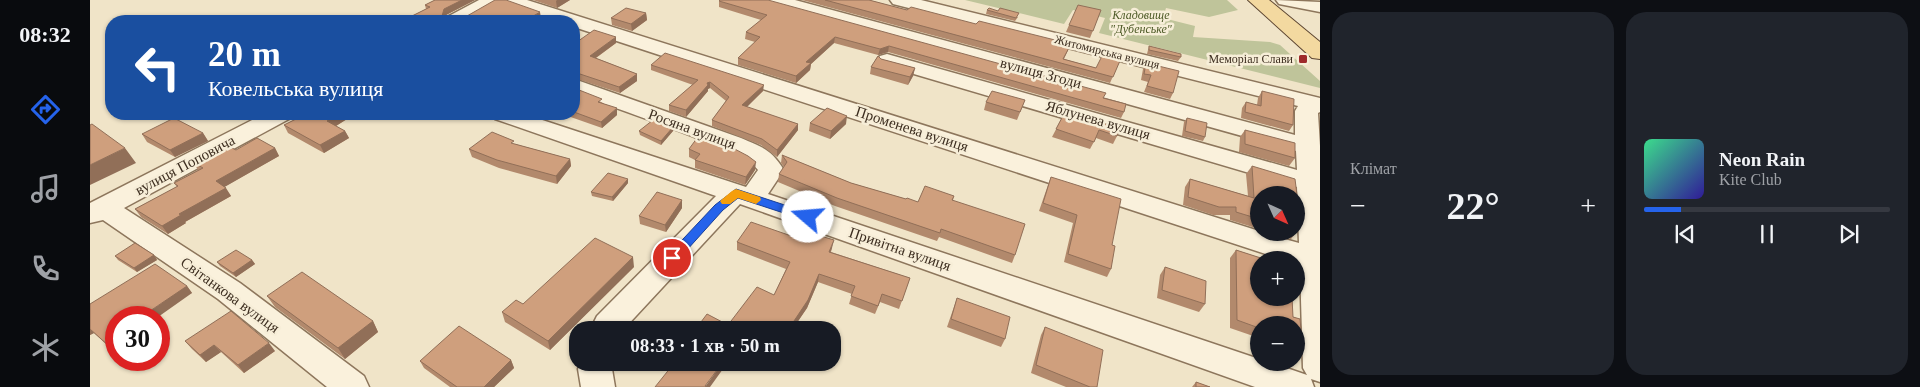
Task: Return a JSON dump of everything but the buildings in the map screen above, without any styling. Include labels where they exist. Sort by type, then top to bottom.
[{"type":"main road","points":[[1257,0],[1320,53]]},
{"type":"street","points":[[465,15],[494,0]]},
{"type":"street","name":"Променева вулиця","points":[[509,0],[556,15]]},
{"type":"street","name":"вулиця Згоди","points":[[774,0],[1307,146]]},
{"type":"street","name":"Житомирська вулиця","points":[[899,0],[1317,105]]},
{"type":"street","points":[[1285,0],[1320,7]]},
{"type":"street","name":"Променева вулиця","points":[[580,23],[1314,259]]},
{"type":"street","name":"Яблунева вулиця","points":[[887,60],[1309,182]]},
{"type":"street","name":"Росяна вулиця","points":[[580,88],[732,143],[758,155],[766,161],[770,170],[744,196]]},
{"type":"street","points":[[1317,105],[1306,111],[1320,368]]},
{"type":"street","name":"вулиця Поповича","points":[[97,212],[270,120]]},
{"type":"street","name":"Привітна вулиця","points":[[519,120],[1297,387]]},
{"type":"street","points":[[612,321],[719,208],[744,196]]},
{"type":"street","name":"Світанкова вулиця","points":[[97,212],[229,291],[352,387]]},
{"type":"street","points":[[595,371],[598,387]]},
{"type":"green space","name":"Кладовище \"Дубенське\"","points":[[965,0],[1227,0],[1238,10],[1209,17],[1166,8],[1163,18],[1195,26],[1193,37],[1270,42],[1280,45],[1320,81],[1320,88],[1099,33],[1105,18],[1073,10],[1064,24]]},
{"type":"slow traffic","points":[[726,201],[736,193],[756,200]]},
{"type":"place","name":"Меморіал Слави","points":[[1303,59]]},
{"type":"route","points":[[672,258],[719,208],[736,193],[808,217]]}]
